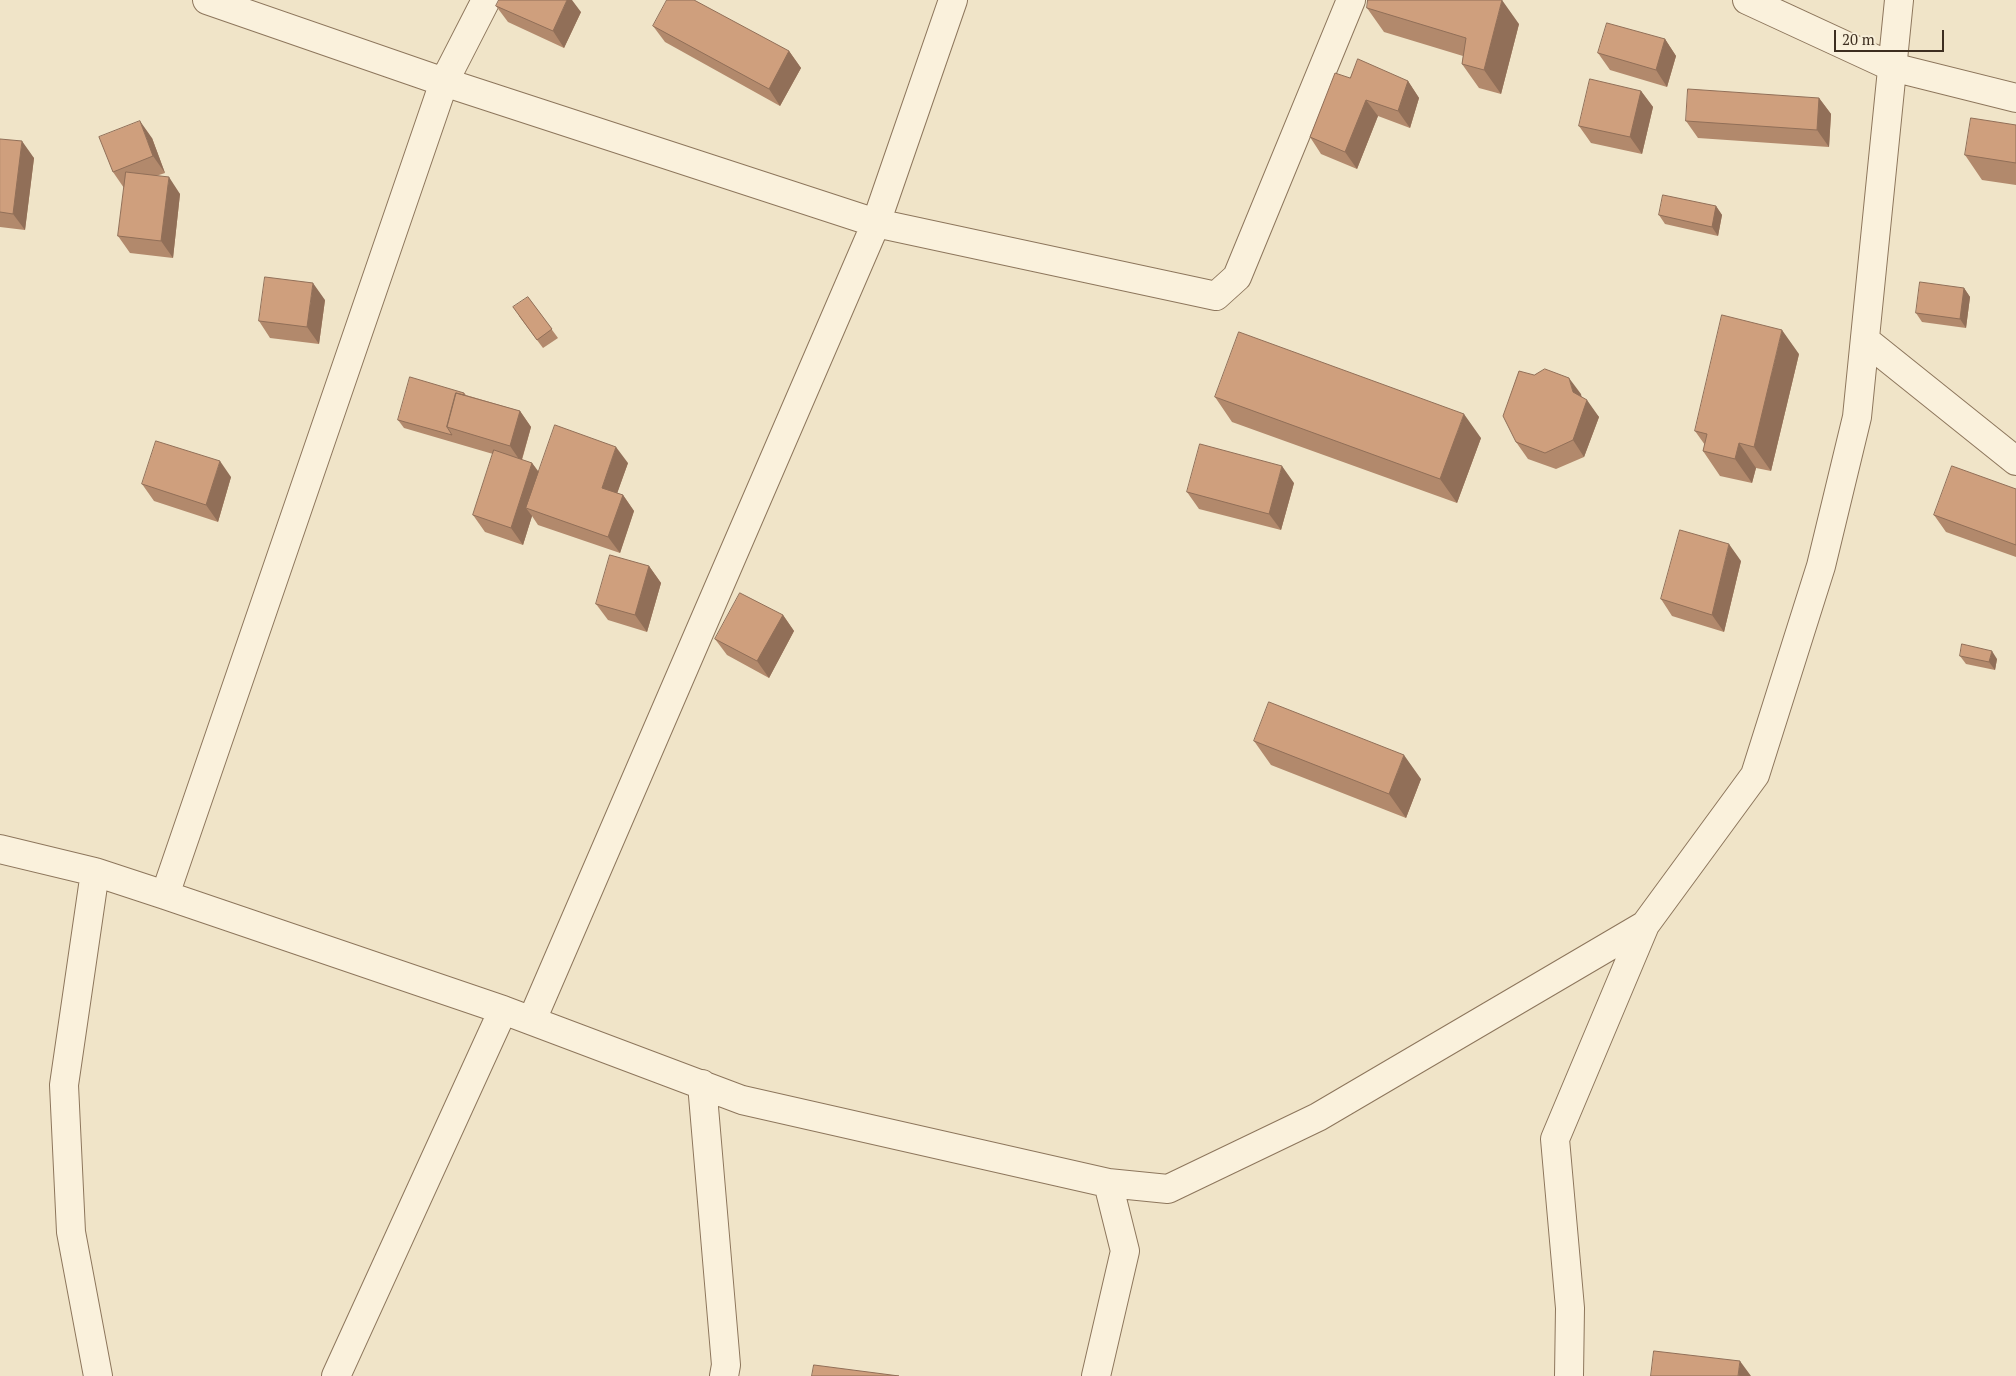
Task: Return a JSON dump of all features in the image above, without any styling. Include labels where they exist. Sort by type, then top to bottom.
[{"type":"street","points":[[207,0],[444,82],[876,223],[1216,296],[1238,278],[1351,0]]},
{"type":"street","points":[[165,895],[444,82],[486,0]]},
{"type":"street","points":[[532,1020],[876,223],[954,0]]},
{"type":"street","points":[[1748,0],[1892,67],[2016,98]]},
{"type":"street","points":[[1569,1376],[1570,1308],[1555,1139],[1645,925],[1755,775],[1821,566],[1857,417],[1899,0]]},
{"type":"street","points":[[1865,340],[2016,461]]},
{"type":"street","points":[[0,849],[95,872],[165,895],[532,1020],[742,1100],[1108,1183],[1168,1189],[1318,1117],[1645,925]]},
{"type":"street","points":[[95,872],[64,1085],[71,1232],[98,1376]]},
{"type":"street","points":[[336,1376],[503,1010]]},
{"type":"street","points":[[702,1084],[726,1365],[724,1376]]},
{"type":"street","points":[[1096,1376],[1125,1251],[1108,1183]]},
{"type":"building","points":[[499,0],[567,0],[553,31],[496,6]]},
{"type":"building","points":[[667,0],[694,0],[789,51],[769,89],[653,26]]},
{"type":"building","points":[[1368,0],[1502,0],[1484,70],[1462,64],[1466,38],[1367,8]]},
{"type":"building","points":[[1607,23],[1665,39],[1656,70],[1598,53]]},
{"type":"building","points":[[1358,59],[1408,81],[1398,111],[1366,100],[1345,152],[1310,137],[1335,73],[1350,78]]},
{"type":"building","points":[[1590,79],[1641,91],[1630,137],[1579,126]]},
{"type":"building","points":[[1688,89],[1819,98],[1817,130],[1686,121]]},
{"type":"building","points":[[1971,118],[2016,125],[2016,163],[1965,155]]},
{"type":"building","points":[[140,121],[153,156],[113,172],[99,137]]},
{"type":"building","points":[[0,139],[22,141],[13,214],[0,212]]},
{"type":"building","points":[[126,172],[169,177],[161,241],[118,236]]},
{"type":"building","points":[[1663,195],[1716,206],[1712,227],[1659,215]]},
{"type":"building","points":[[265,277],[313,283],[307,327],[259,321]]},
{"type":"building","points":[[1920,282],[1964,288],[1960,319],[1916,313]]},
{"type":"building","points":[[528,297],[552,329],[537,340],[513,307]]},
{"type":"building","points":[[1722,315],[1782,330],[1754,447],[1739,443],[1735,459],[1703,451],[1707,434],[1695,431]]},
{"type":"building","points":[[1239,332],[1464,414],[1440,479],[1215,397]]},
{"type":"building","points":[[1545,369],[1569,378],[1573,392],[1587,400],[1573,440],[1545,453],[1516,442],[1503,416],[1519,371],[1534,375]]},
{"type":"building","points":[[410,377],[464,393],[464,395],[456,393],[447,427],[452,435],[398,420]]},
{"type":"building","points":[[456,393],[520,411],[510,446],[447,427]]},
{"type":"building","points":[[555,425],[616,447],[602,488],[623,495],[608,537],[526,508]]},
{"type":"building","points":[[156,441],[220,461],[206,505],[142,484]]},
{"type":"building","points":[[1200,444],[1282,466],[1269,514],[1187,492]]},
{"type":"building","points":[[494,450],[532,463],[511,528],[473,515]]},
{"type":"building","points":[[1952,466],[2016,489],[2016,545],[1934,515]]},
{"type":"building","points":[[1680,530],[1729,544],[1712,615],[1661,599]]},
{"type":"building","points":[[610,555],[649,566],[635,615],[596,604]]},
{"type":"building","points":[[740,593],[783,615],[757,661],[715,639]]},
{"type":"building","points":[[1962,644],[1992,651],[1989,662],[1960,656]]},
{"type":"building","points":[[1269,702],[1404,755],[1389,794],[1254,741]]},
{"type":"building","points":[[1654,1351],[1740,1361],[1738,1376],[1651,1376]]},
{"type":"building","points":[[814,1365],[899,1376],[812,1376]]}]
